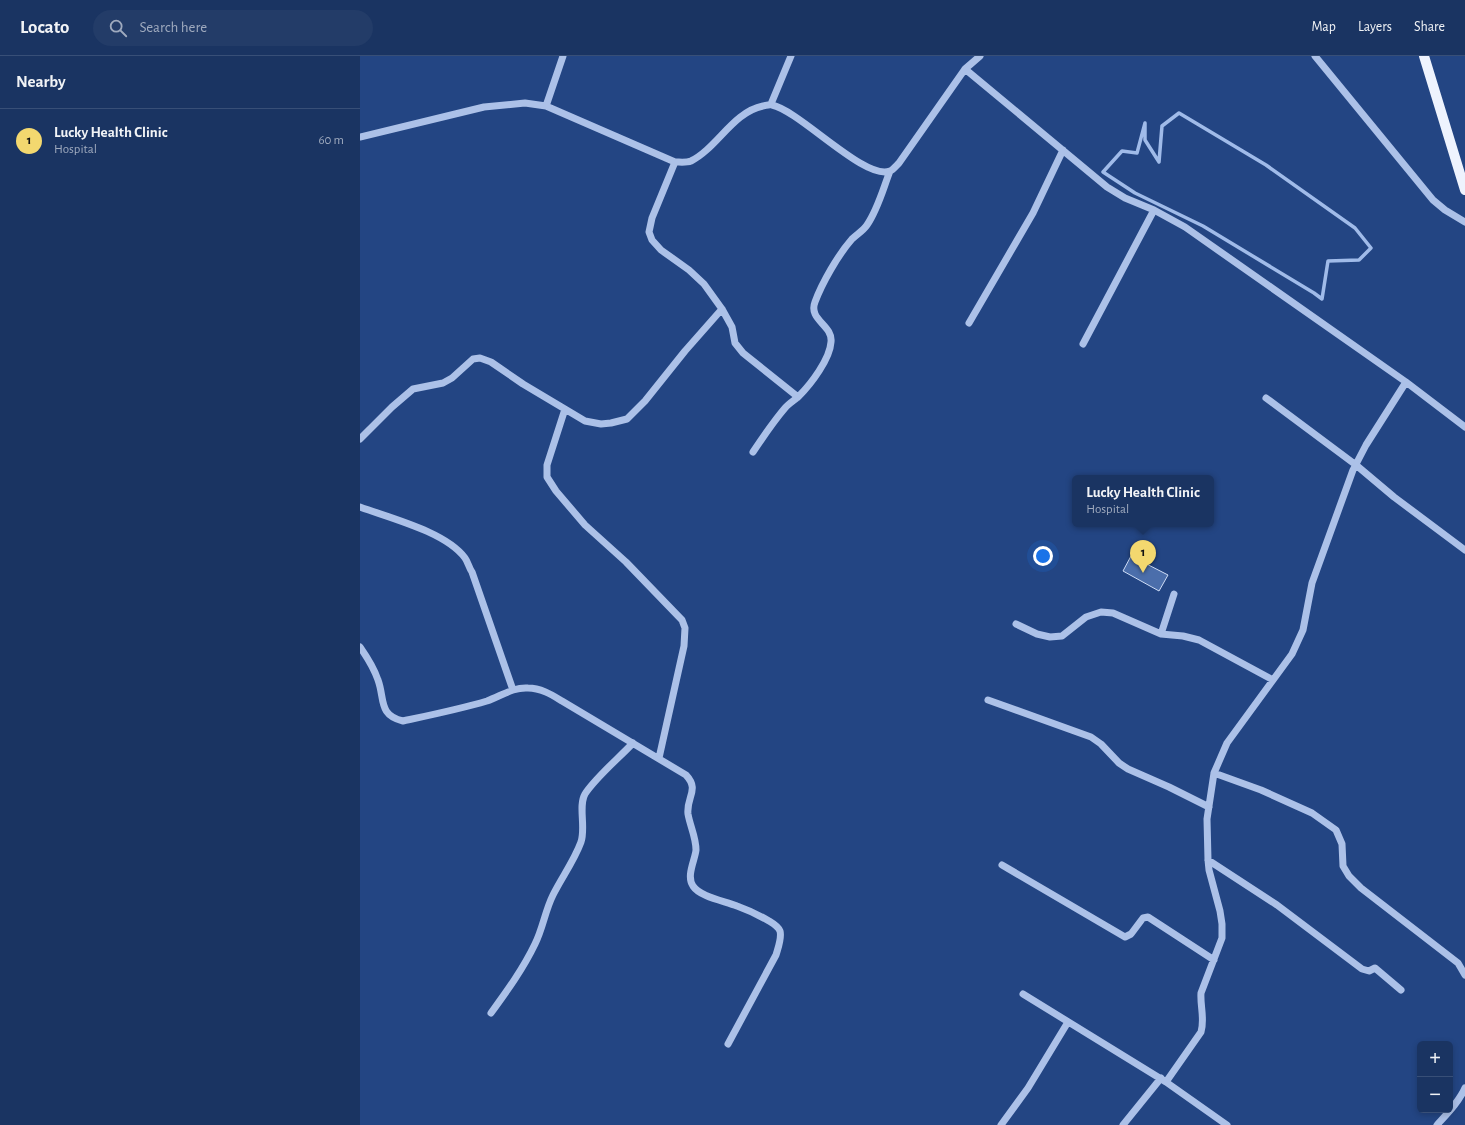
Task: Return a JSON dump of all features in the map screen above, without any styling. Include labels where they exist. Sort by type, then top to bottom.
[{"type":"main road","points":[[1424,56],[1465,190]]},
{"type":"street","points":[[546,106],[563,56]]},
{"type":"street","points":[[771,104],[792,56]]},
{"type":"street","points":[[753,452],[783,410],[798,397],[816,377],[831,344],[832,338],[829,332],[814,314],[813,309],[828,273],[852,239],[863,230],[872,217],[890,172],[899,163],[965,69],[980,56]]},
{"type":"street","points":[[1315,56],[1433,200],[1445,210],[1465,222]]},
{"type":"street","points":[[965,69],[1108,187],[1125,198],[1154,210],[1185,227],[1406,382],[1465,427]]},
{"type":"street","points":[[360,136],[484,107],[525,103],[546,106],[676,162],[689,162],[698,156],[744,114],[757,107],[771,104],[789,113],[861,164],[879,172],[890,172]]},
{"type":"street","points":[[969,323],[1033,213],[1063,150]]},
{"type":"street","points":[[676,162],[652,218],[649,232],[652,240],[661,250],[689,270],[704,284],[722,309],[732,327],[735,343],[743,353],[798,397]]},
{"type":"street","points":[[1083,344],[1154,210]]},
{"type":"street","points":[[360,439],[413,388],[443,383],[452,378],[473,360],[480,358],[491,362],[523,384],[585,421],[601,424],[626,419],[645,401],[685,351],[722,309]]},
{"type":"street","points":[[1123,1125],[1164,1080],[1201,1032],[1204,1023],[1200,1002],[1201,993],[1222,938],[1220,911],[1209,870],[1208,860],[1207,818],[1214,773],[1227,742],[1292,654],[1303,630],[1312,583],[1356,465],[1366,444],[1406,382]]},
{"type":"street","points":[[1266,398],[1356,465],[1394,497],[1465,550]]},
{"type":"street","points":[[565,409],[547,465],[547,477],[556,491],[585,525],[650,587],[682,620],[685,628],[684,646],[659,758]]},
{"type":"street","points":[[360,507],[434,535],[456,549],[465,559],[472,572],[513,690]]},
{"type":"street","points":[[1161,634],[1174,594]]},
{"type":"street","points":[[1016,624],[1038,634],[1050,637],[1062,636],[1086,617],[1101,612],[1112,613],[1161,634],[1183,636],[1199,640],[1273,680]]},
{"type":"street","points":[[360,647],[372,666],[379,681],[384,707],[388,715],[396,719],[403,721],[464,707],[489,700],[513,690],[528,688],[541,690],[562,700],[659,758],[686,775],[692,781],[693,789],[689,801],[688,813],[696,850],[691,877],[693,886],[704,894],[736,905],[760,916],[777,926],[781,932],[776,955],[728,1044]]},
{"type":"street","points":[[988,700],[1091,737],[1101,744],[1128,769],[1209,807]]},
{"type":"street","points":[[492,1013],[525,963],[536,942],[552,896],[575,858],[582,840],[583,803],[585,794],[633,743]]},
{"type":"street","points":[[1214,773],[1261,790],[1312,813],[1336,830],[1342,844],[1343,866],[1349,876],[1458,964],[1465,975]]},
{"type":"street","points":[[1208,860],[1277,904],[1362,969],[1369,971],[1375,968],[1401,990]]},
{"type":"street","points":[[1002,865],[1125,938],[1131,934],[1143,918],[1148,917],[1214,960]]},
{"type":"street","points":[[1023,994],[1164,1080],[1227,1125]]},
{"type":"street","points":[[1001,1125],[1028,1088],[1068,1022]]},
{"type":"street","points":[[1437,1125],[1463,1094],[1465,1088]]},
{"type":"building","points":[[1131,556],[1168,575],[1159,591],[1123,571]]},
{"type":"waterway","points":[[1179,113],[1266,165],[1355,228],[1371,248],[1359,260],[1328,261],[1322,299],[1203,226],[1135,193],[1103,172],[1122,151],[1137,153],[1145,123],[1145,140],[1159,162],[1162,126],[1179,113]]},
{"type":"place","name":"Lucky Health Clinic","points":[[1143,573]]}]
